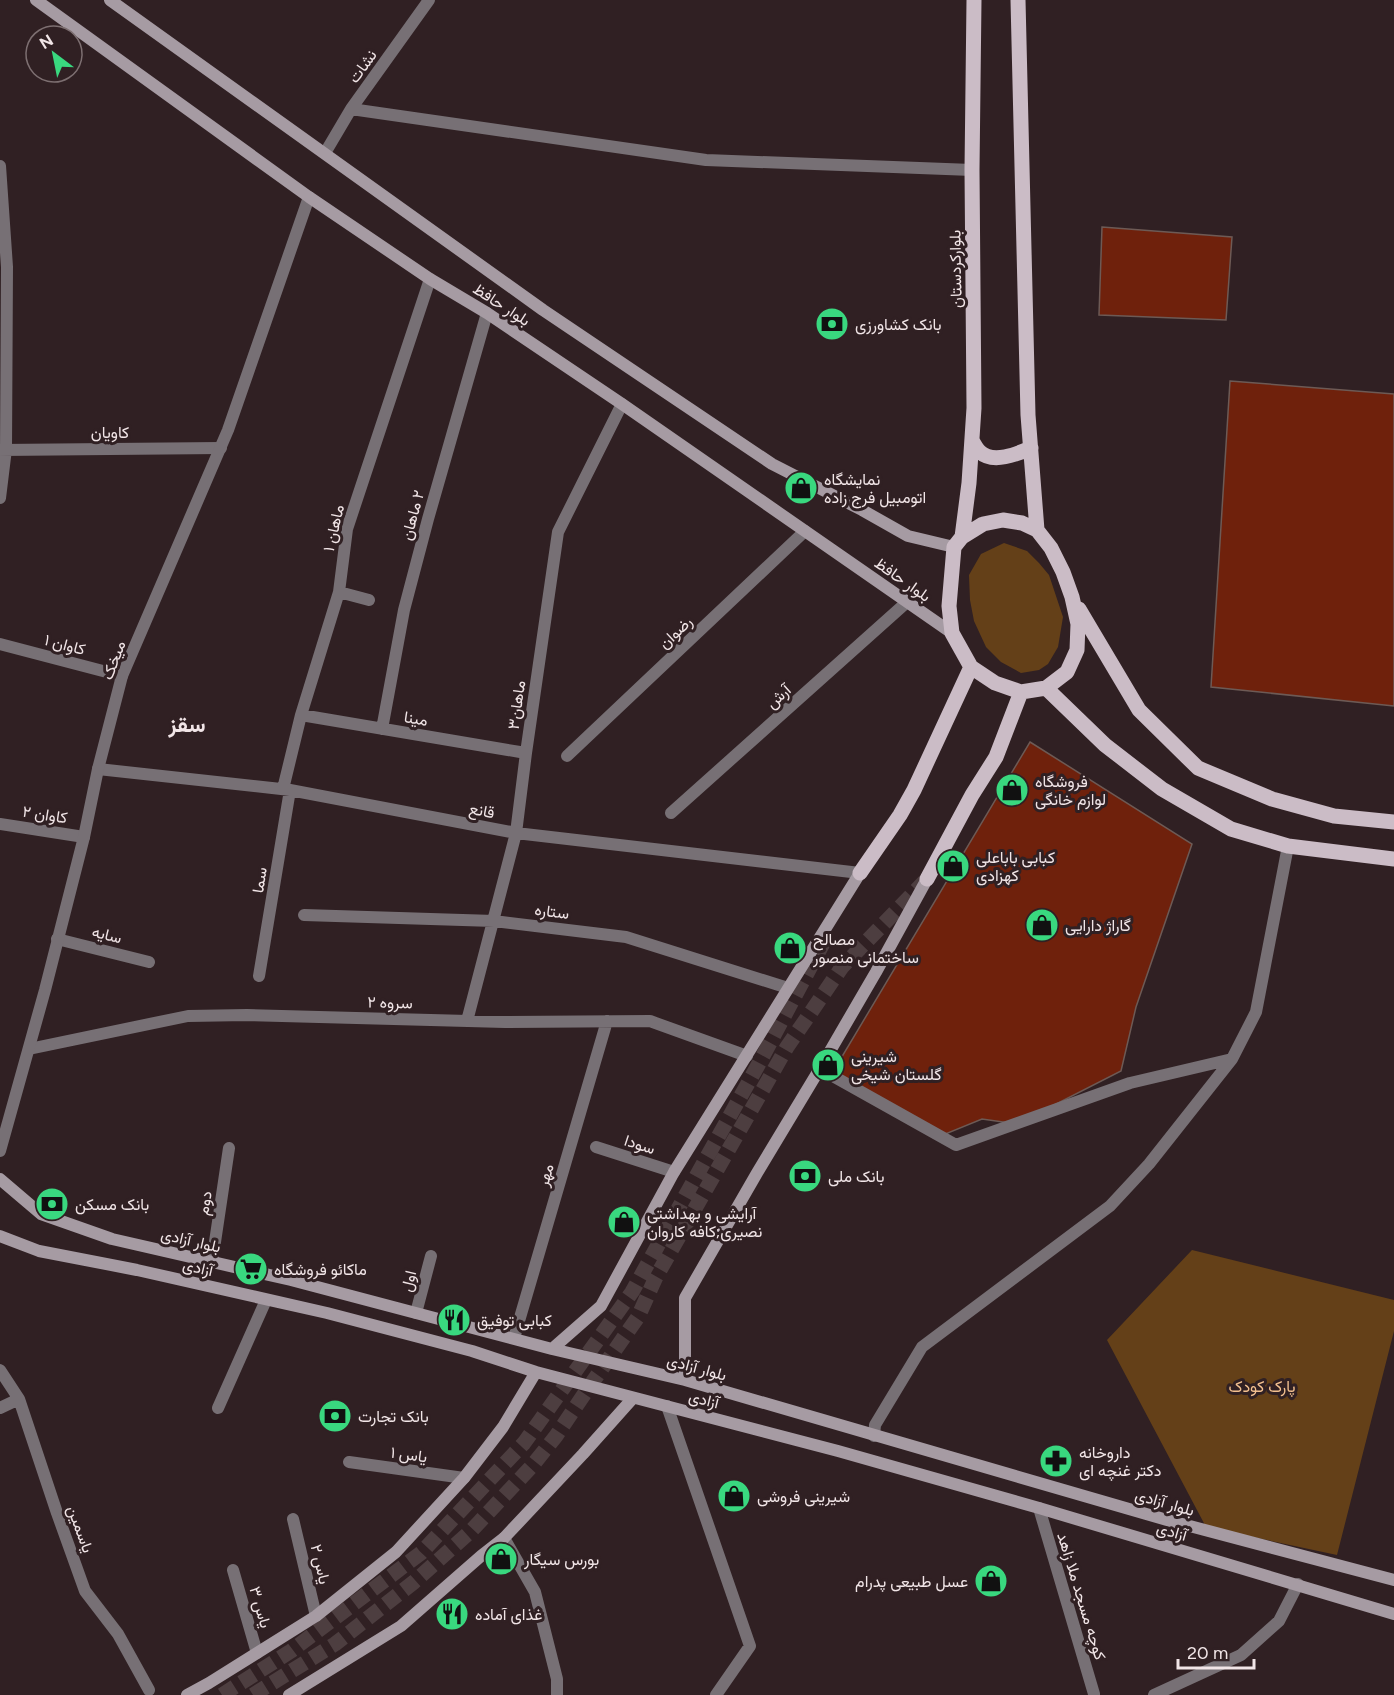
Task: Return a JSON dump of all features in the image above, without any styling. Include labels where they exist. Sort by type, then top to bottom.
[{"type":"main road","name":"بلوار حافظ","points":[[36,0],[309,197],[622,404],[952,633]]},
{"type":"main road","name":"بلوار حافظ","points":[[110,0],[543,310],[772,464],[908,536],[958,542]]},
{"type":"main road","name":"بلوارکردستان","points":[[958,542],[969,483],[974,408],[972,170],[974,0]]},
{"type":"main road","points":[[1018,0],[1028,415],[1037,530]]},
{"type":"main road","points":[[972,440],[981,453],[992,458],[1005,457],[1031,448]]},
{"type":"main road","points":[[1003,520],[1022,523],[1037,530],[1052,548],[1072,597],[1078,624],[1077,650],[1067,672],[1046,688],[1021,692],[995,683],[971,667],[952,633],[948,606],[958,542],[983,524],[1003,520]]},
{"type":"main road","points":[[1072,597],[1139,710],[1198,768],[1272,799],[1334,816],[1394,822]]},
{"type":"main road","points":[[552,1349],[601,1306],[674,1172],[914,790],[971,667]]},
{"type":"main road","points":[[1046,688],[1105,745],[1162,789],[1231,828],[1288,846],[1394,859]]},
{"type":"main road","points":[[685,1380],[685,1298],[819,1070],[972,795],[996,757],[1021,692]]},
{"type":"main road","name":"بلوار آزادی","points":[[0,1179],[41,1214],[112,1239],[291,1280],[552,1349],[685,1380],[1167,1520],[1394,1580]]},
{"type":"main road","name":"آزادی","points":[[0,1236],[39,1251],[137,1270],[327,1313],[472,1351],[536,1372],[838,1451],[1039,1508],[1394,1614]]},
{"type":"main road","points":[[187,1695],[316,1616],[396,1552],[464,1478],[503,1427],[536,1372]]},
{"type":"main road","points":[[289,1695],[401,1626],[504,1538],[633,1398]]},
{"type":"street","name":"نشات","points":[[325,153],[351,109],[429,0]]},
{"type":"street","points":[[351,109],[706,160],[972,170]]},
{"type":"street","points":[[0,166],[4,268],[3,450],[0,498]]},
{"type":"street","name":"میخک","points":[[0,1151],[45,990],[122,676],[221,448],[309,197]]},
{"type":"street","name":"ماهان ۱","points":[[287,789],[301,715],[339,592],[347,529],[430,279]]},
{"type":"street","name":"٢ ماهان","points":[[382,729],[407,598],[487,314]]},
{"type":"street","name":"ماهان۳","points":[[466,1021],[516,833],[558,532],[622,404]]},
{"type":"street","name":"کاویان","points":[[3,450],[221,448]]},
{"type":"street","name":"رضوان","points":[[567,756],[805,531]]},
{"type":"street","points":[[339,592],[369,600]]},
{"type":"street","name":"آرش","points":[[671,813],[907,602]]},
{"type":"street","name":"کاوان ۱","points":[[0,644],[122,676]]},
{"type":"street","name":"مینا","points":[[301,715],[526,753]]},
{"type":"street","name":"قانع","points":[[99,770],[287,789],[516,833],[860,873]]},
{"type":"street","name":"سما","points":[[259,976],[287,789]]},
{"type":"street","name":"کاوان ۲","points":[[0,824],[84,837]]},
{"type":"street","points":[[874,1436],[875,1425],[922,1347],[1110,1206],[1149,1164],[1232,1059],[1256,1012],[1288,846]]},
{"type":"street","name":"ستاره","points":[[304,915],[494,921],[626,937],[788,988]]},
{"type":"street","name":"سایه","points":[[57,939],[148,962]]},
{"type":"street","name":"سروه ۲","points":[[29,1049],[188,1016],[247,1015],[466,1021],[650,1021],[747,1056]]},
{"type":"street","name":"مهر","points":[[514,1338],[607,1021]]},
{"type":"street","points":[[819,1070],[956,1145],[1130,1083],[1232,1059]]},
{"type":"street","name":"دوم","points":[[212,1262],[229,1148]]},
{"type":"street","name":"سودا","points":[[596,1148],[674,1172]]},
{"type":"street","name":"اول","points":[[416,1313],[431,1256]]},
{"type":"street","points":[[218,1408],[266,1299]]},
{"type":"street","name":"یاسمین","points":[[0,1370],[19,1399],[85,1591],[118,1634],[149,1690]]},
{"type":"street","points":[[0,1408],[19,1399]]},
{"type":"street","points":[[667,1406],[750,1646],[716,1695]]},
{"type":"street","name":"یاس ۱","points":[[350,1462],[464,1478]]},
{"type":"street","name":"کوچه مسجد ملا زاهد","points":[[1039,1508],[1094,1695]]},
{"type":"street","name":"یاس ۲","points":[[293,1519],[316,1616]]},
{"type":"street","points":[[504,1538],[535,1592],[557,1679],[558,1695]]},
{"type":"street","name":"یاس ۳","points":[[233,1570],[257,1653]]},
{"type":"street","points":[[1154,1695],[1241,1655],[1279,1621],[1298,1584]]},
{"type":"green space","points":[[1004,543],[1027,551],[1049,575],[1063,617],[1058,647],[1048,664],[1039,670],[1021,673],[1001,662],[986,647],[974,621],[969,575],[981,554]]},
{"type":"green space","name":"پارک کودک","points":[[1192,1250],[1394,1300],[1394,1331],[1337,1555],[1206,1527],[1107,1340]]},
{"type":"building","points":[[1102,227],[1232,237],[1226,320],[1099,315]]},
{"type":"building","points":[[1230,381],[1394,394],[1394,706],[1211,687]]},
{"type":"building","name":"گاراژ دارایی","points":[[1030,742],[1192,844],[1136,1007],[1121,1071],[1017,1124],[982,1119],[943,1135],[831,1075]]},
{"type":"tunnel","points":[[253,1695],[335,1644],[414,1582],[471,1531],[532,1466],[556,1436],[638,1317],[656,1277],[787,1047],[842,967],[925,881]]},
{"type":"tunnel","points":[[222,1695],[291,1651],[421,1553],[524,1443],[632,1292],[828,934]]},
{"type":"place","name":"بانک کشاورزی","points":[[832,324]]},
{"type":"place","name":"نمایشگاه اتومبیل فرج زاده","points":[[801,488]]},
{"type":"place","name":"فروشگاه لوازم خانگی","points":[[1012,790]]},
{"type":"place","name":"کبابی باباعلی کهزادی","points":[[953,866]]},
{"type":"place","name":"گاراژ دارایی","points":[[1042,925]]},
{"type":"place","name":"مصالح ساختمانی منصور","points":[[790,948]]},
{"type":"place","name":"شیرینی گلستان شیخی","points":[[828,1065]]},
{"type":"place","name":"بانک ملی","points":[[805,1176]]},
{"type":"place","name":"بانک مسکن","points":[[52,1204]]},
{"type":"place","name":"آرایشی و بهداشتی نصیری;کافه کاروان","points":[[624,1222]]},
{"type":"place","name":"ماکائو فروشگاه","points":[[251,1269]]},
{"type":"place","name":"کبابی توفیق","points":[[454,1320]]},
{"type":"place","name":"بانک تجارت","points":[[335,1416]]},
{"type":"place","name":"داروخانه دکتر غنچه ای","points":[[1056,1461]]},
{"type":"place","name":"شیرینی فروشی","points":[[734,1496]]},
{"type":"place","name":"بورس سیگار","points":[[501,1559]]},
{"type":"place","name":"عسل طبیعی پدرام","points":[[991,1581]]},
{"type":"place","name":"غذای آماده","points":[[452,1614]]},
{"type":"district","name":"سقز","points":[[187,724]]}]
